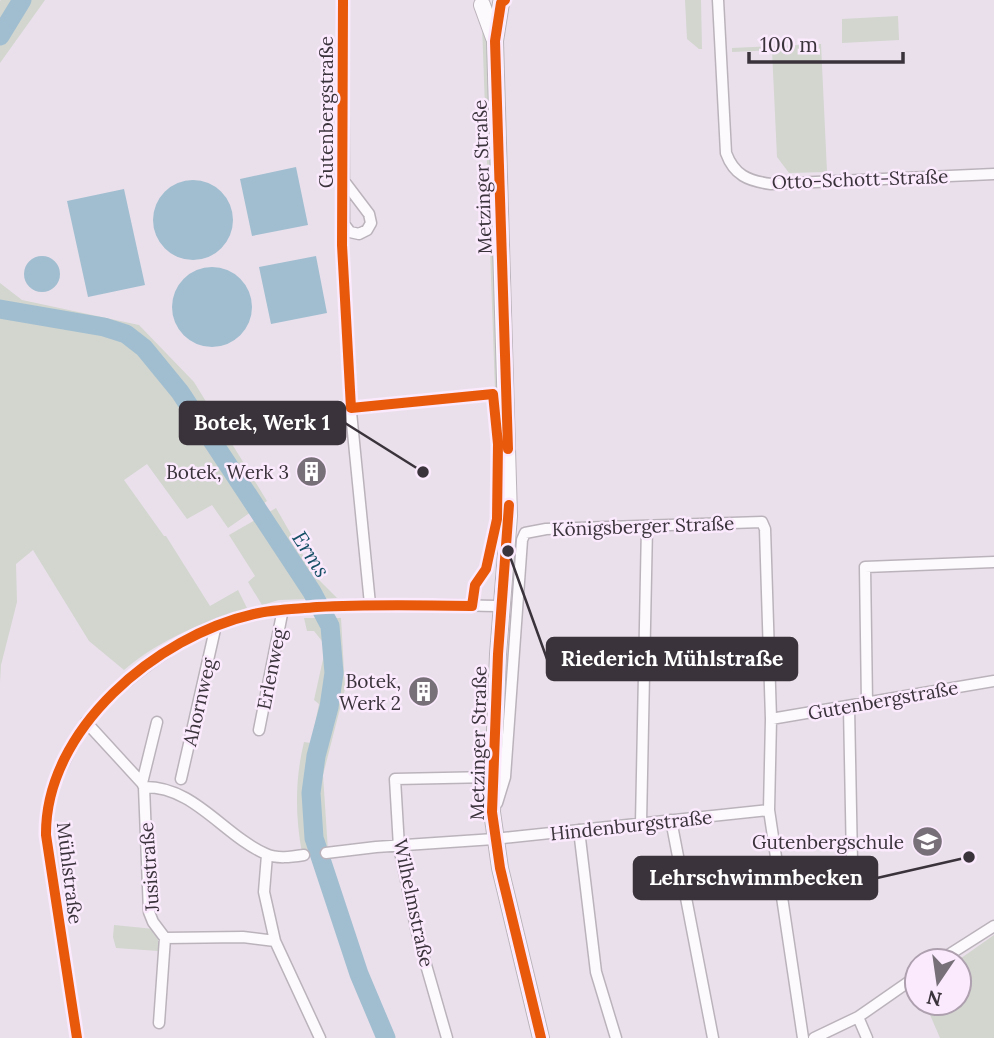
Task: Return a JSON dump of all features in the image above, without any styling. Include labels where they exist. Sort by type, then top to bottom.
[{"type":"street","name":"Gutenbergstraße","points":[[344,0],[344,181],[344,224],[351,232],[359,234],[367,230],[371,223],[369,214],[344,181]]},
{"type":"street","name":"Otto-Schott-Straße","points":[[718,0],[726,153],[730,164],[747,180],[771,184],[994,174]]},
{"type":"street","points":[[477,2],[503,1]]},
{"type":"street","name":"Metzinger Straße","points":[[503,1],[495,41],[509,516],[501,606],[492,812],[494,839],[506,898],[541,1038]]},
{"type":"street","name":"Metzinger Straße","points":[[477,2],[495,41]]},
{"type":"street","points":[[351,412],[370,604]]},
{"type":"street","name":"Königsberger Straße","points":[[525,533],[539,529],[762,522],[765,529],[771,719]]},
{"type":"street","points":[[641,823],[647,526]]},
{"type":"street","name":"Metzinger Straße","points":[[492,812],[505,776],[522,540],[525,533]]},
{"type":"street","points":[[867,703],[865,567],[994,562]]},
{"type":"street","name":"Mühlstraße","points":[[77,1038],[57,913],[45,813],[51,789],[86,722],[103,702],[166,651],[216,625],[256,613],[370,604],[501,606]]},
{"type":"street","name":"Erlenweg","points":[[259,730],[283,609]]},
{"type":"street","name":"Ahornweg","points":[[181,779],[216,625]]},
{"type":"street","name":"Gutenbergstraße","points":[[771,719],[994,681]]},
{"type":"street","points":[[780,888],[852,862],[849,707]]},
{"type":"street","points":[[771,719],[769,810],[803,1038]]},
{"type":"street","points":[[86,722],[143,785],[161,787],[178,794],[267,855],[288,858],[303,855]]},
{"type":"street","name":"Jusistraße","points":[[157,722],[143,785],[149,912],[153,922],[165,938],[243,937],[275,941]]},
{"type":"street","name":"Wilhelmstraße","points":[[447,1038],[418,937],[399,847],[395,779],[492,777]]},
{"type":"street","name":"Hindenburgstraße","points":[[399,847],[769,810]]},
{"type":"street","points":[[670,820],[713,1038]]},
{"type":"street","points":[[579,830],[596,972],[615,1038]]},
{"type":"street","name":"Wilhelmstraße","points":[[326,853],[399,847]]},
{"type":"street","points":[[267,855],[264,892],[275,941],[320,1038]]},
{"type":"street","points":[[961,947],[994,926]]},
{"type":"street","points":[[159,1023],[165,938]]},
{"type":"street","points":[[814,1038],[858,1017],[903,986]]},
{"type":"street","points":[[858,1017],[867,1038]]},
{"type":"shaded area","points":[[45,0],[0,63],[0,1]]},
{"type":"shaded area","points":[[685,0],[701,0],[702,49],[687,39]]},
{"type":"shaded area","points":[[898,16],[899,40],[842,43],[842,19]]},
{"type":"shaded area","points":[[482,24],[487,34],[490,63],[500,390],[495,390]]},
{"type":"shaded area","points":[[821,44],[827,172],[789,173],[777,157],[772,50],[732,52],[732,48]]},
{"type":"shaded area","points":[[0,283],[22,300],[139,325],[194,382],[267,501],[228,528],[212,505],[187,519],[147,464],[124,480],[166,536],[210,606],[238,590],[247,608],[182,633],[153,649],[124,670],[89,641],[33,550],[16,564],[17,602],[1,665],[0,682]]},
{"type":"shaded area","points":[[276,508],[315,576],[337,598],[279,600],[262,605],[248,582],[255,576],[229,535]]},
{"type":"shaded area","points":[[304,618],[341,618],[345,689],[323,775],[328,851],[302,853],[297,811],[299,770],[304,742],[311,743],[319,704],[314,700],[326,646],[314,631],[307,631]]},
{"type":"shaded area","points":[[114,925],[154,929],[159,942],[158,951],[116,948]]},
{"type":"shaded area","points":[[994,935],[994,1038],[940,1038],[931,1017],[973,1017],[973,950]]},
{"type":"water","points":[[296,167],[308,225],[252,236],[240,179]]},
{"type":"water","points":[[193,180],[208,183],[221,192],[230,205],[233,220],[230,235],[221,248],[208,257],[193,260],[178,257],[165,248],[156,235],[153,220],[156,205],[165,192],[178,183]]},
{"type":"water","points":[[124,189],[145,285],[88,297],[67,201]]},
{"type":"water","points":[[42,256],[55,261],[60,274],[55,287],[42,292],[29,287],[24,274],[29,261]]},
{"type":"water","points":[[316,256],[327,313],[271,324],[259,267]]},
{"type":"water","points":[[212,267],[227,270],[240,279],[249,292],[252,307],[249,322],[240,335],[227,344],[212,347],[197,344],[184,335],[175,322],[172,307],[175,292],[184,279],[197,270]]},
{"type":"waterway","name":"Erms","points":[[0,36],[22,0]]},
{"type":"waterway","name":"Erms","points":[[0,309],[104,327],[126,334],[144,348],[180,392],[312,592],[330,626],[334,673],[311,793],[314,838],[359,974],[386,1038]]},
{"type":"cycle path","points":[[77,1038],[46,835],[51,796],[64,759],[86,724],[113,693],[145,666],[180,643],[217,625],[254,614],[285,609],[356,605],[472,606],[475,585],[486,569],[497,519],[498,444],[493,394],[351,408],[342,245],[343,0]]},
{"type":"cycle path","points":[[505,0],[501,3],[495,41],[508,449]]},
{"type":"cycle path","points":[[509,505],[498,654],[492,812],[500,868],[541,1038]]},
{"type":"place","name":"Botek, Werk 3","points":[[312,472]]},
{"type":"place","name":"Botek, Werk 1","points":[[423,472]]},
{"type":"place","name":"Riederich Mühlstraße","points":[[508,551]]},
{"type":"place","name":"Botek, Werk 2","points":[[424,692]]},
{"type":"place","name":"Gutenbergschule","points":[[927,842]]},
{"type":"place","name":"Lehrschwimmbecken","points":[[969,857]]}]
